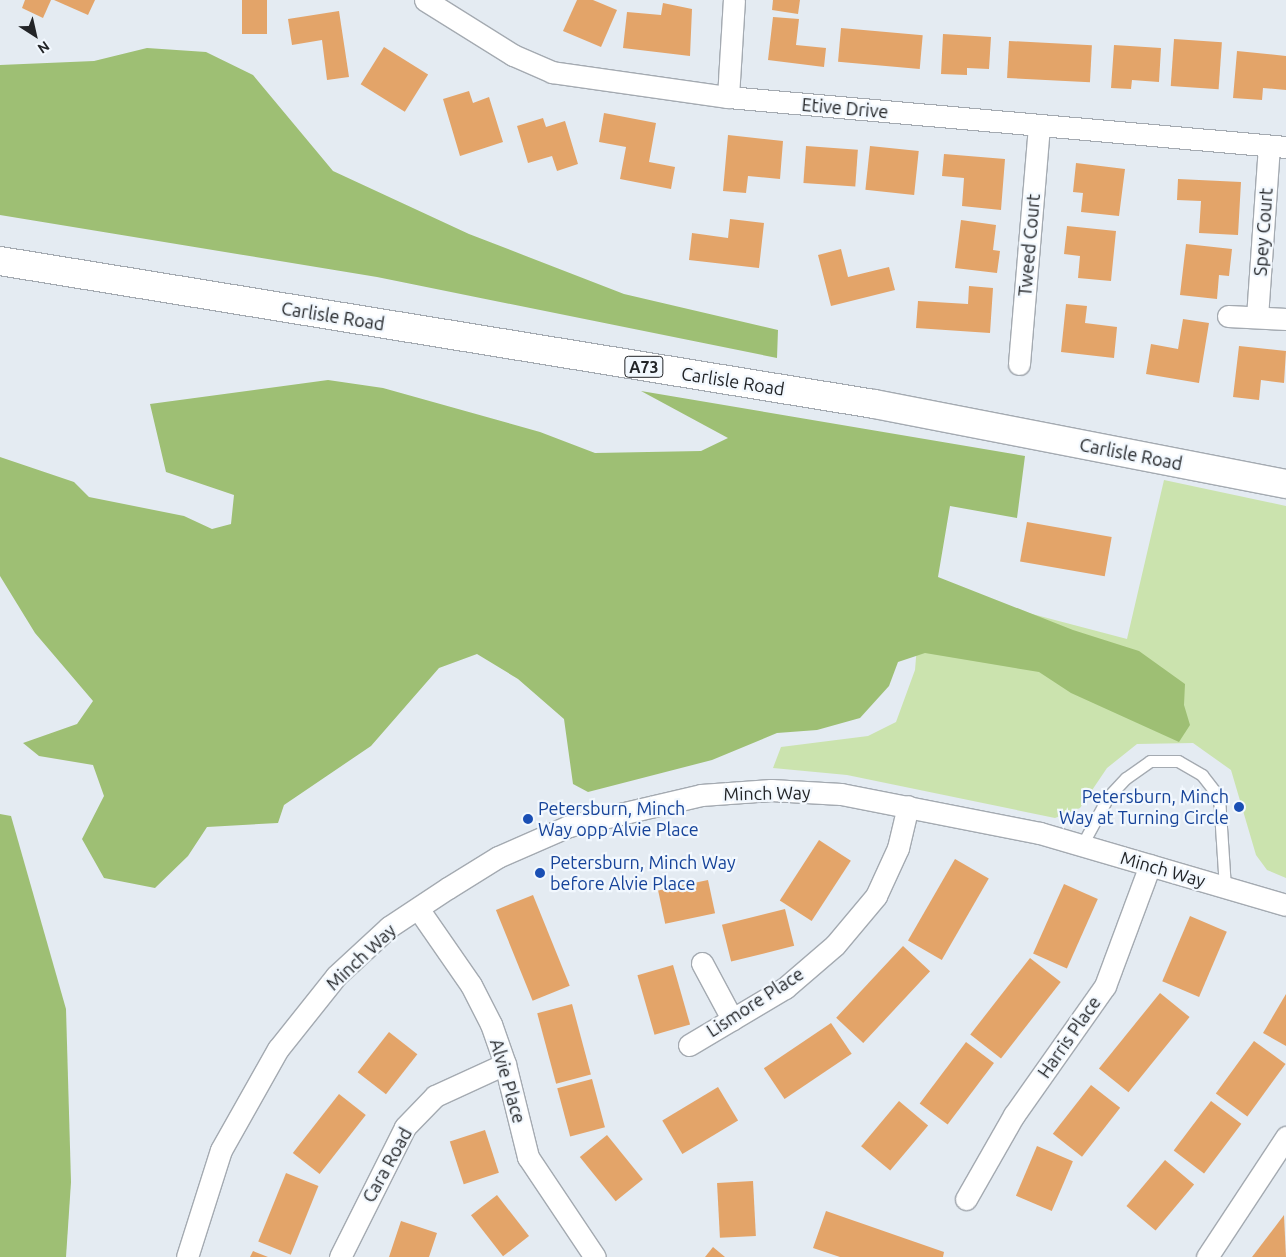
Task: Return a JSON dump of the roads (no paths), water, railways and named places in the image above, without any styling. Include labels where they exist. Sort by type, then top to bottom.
[{"type":"main road","name":"Carlisle Road","points":[[0,261],[874,404],[1286,484]]},
{"type":"street","name":"Etive Drive","points":[[425,0],[513,55],[552,72],[728,97],[1278,147]]},
{"type":"street","points":[[728,97],[734,0]]},
{"type":"street","name":"Tweed Court","points":[[1019,364],[1039,126]]},
{"type":"street","name":"Spey Court","points":[[1257,318],[1278,147]]},
{"type":"street","points":[[1228,316],[1286,319]]},
{"type":"street","name":"Minch Way","points":[[187,1257],[221,1150],[278,1049],[336,976],[388,927],[418,910],[498,857],[617,812],[701,795],[771,790],[841,794],[908,806],[1082,845],[1286,905]]},
{"type":"street","name":"Lismore Place","points":[[689,1045],[785,988],[841,938],[876,896],[898,848],[908,806]]},
{"type":"street","name":"Harris Place","points":[[966,1198],[1014,1115],[1105,986],[1150,865]]},
{"type":"street","name":"Alvie Place","points":[[418,910],[471,985],[506,1064],[528,1157],[595,1255]]},
{"type":"street","points":[[702,963],[732,1019]]},
{"type":"street","name":"Cara Road","points":[[340,1257],[405,1128],[435,1096],[506,1064]]},
{"type":"street","points":[[1207,1257],[1286,1137]]},
{"type":"lane","points":[[1082,845],[1108,797],[1126,778],[1150,761],[1178,760],[1202,775],[1219,797],[1225,887]]},
{"type":"place","name":"Petersburn, Minch Way at Turning Circle","points":[[1239,807]]},
{"type":"place","name":"Petersburn, Minch Way opp Alvie Place","points":[[528,819]]},
{"type":"place","name":"Petersburn, Minch Way before Alvie Place","points":[[540,873]]}]
